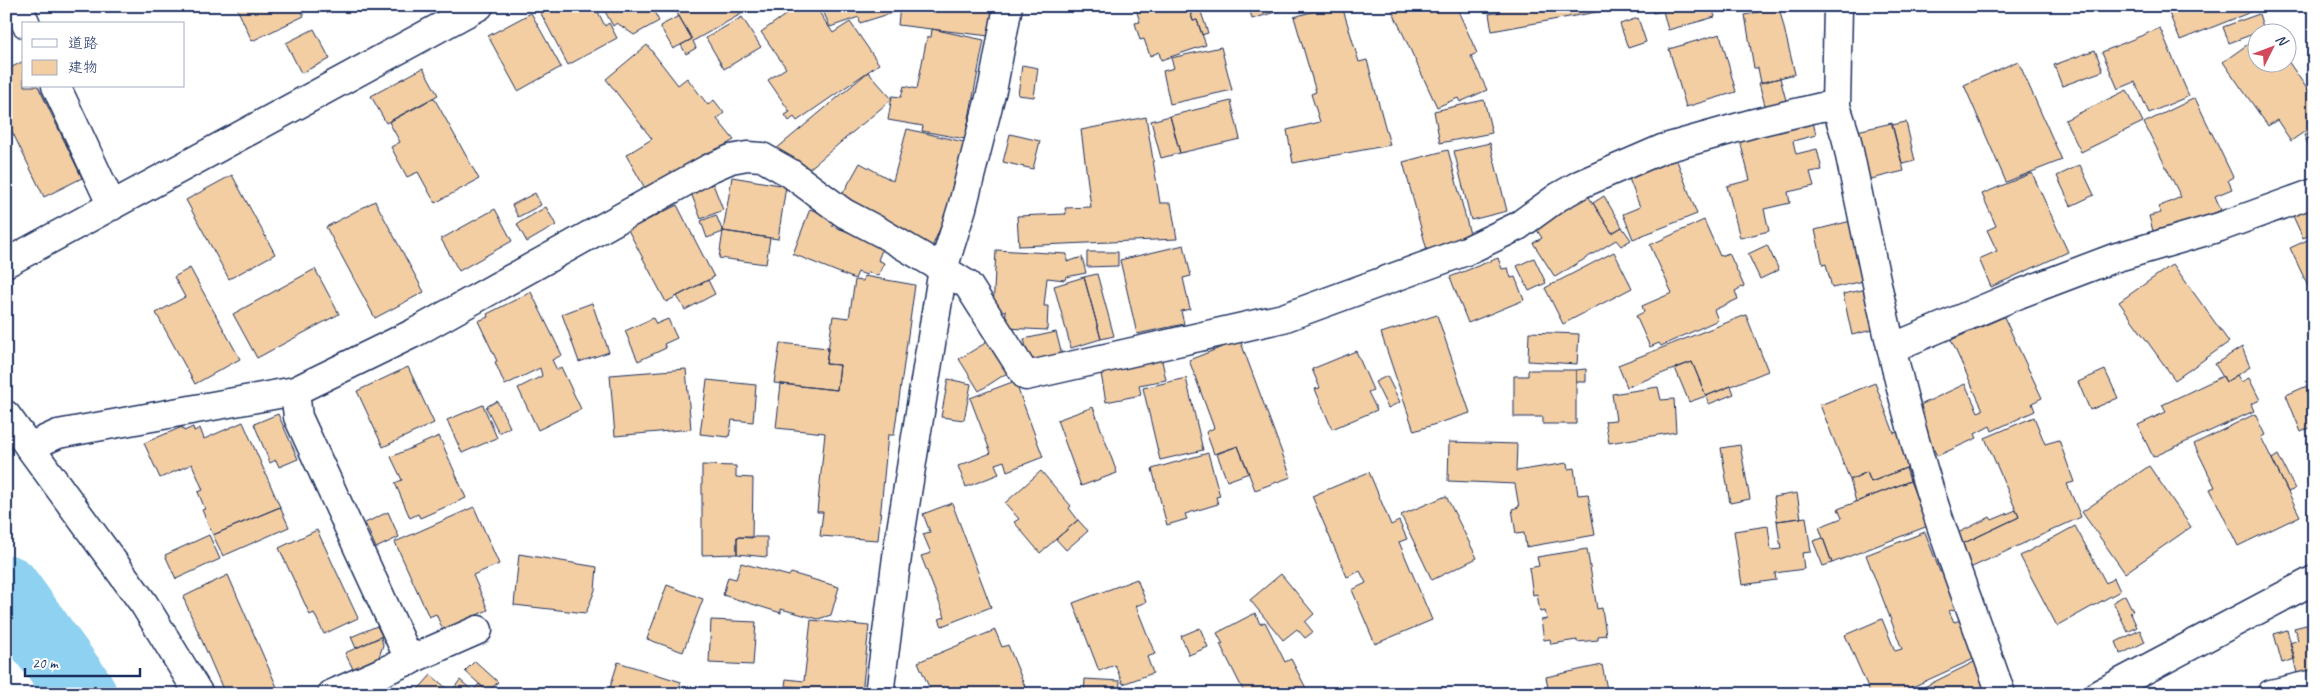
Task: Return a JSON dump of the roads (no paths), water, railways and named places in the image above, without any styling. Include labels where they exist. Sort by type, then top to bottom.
[{"type":"street","points":[[18,6],[25,22]]},
{"type":"street","points":[[6,263],[112,206],[450,13],[479,6]]},
{"type":"street","points":[[879,694],[898,549],[942,269],[962,208],[991,96],[1008,6]]},
{"type":"street","points":[[1838,6],[1836,106],[1846,137],[1892,348],[1924,471],[1949,550],[2001,694]]},
{"type":"street","points":[[57,88],[112,206]]},
{"type":"street","points":[[29,448],[58,434],[294,391],[414,333],[708,169],[731,159],[747,156],[762,157],[778,165],[844,214],[882,233],[968,286],[1026,376],[1283,318],[1466,251],[1518,226],[1558,197],[1581,184],[1662,149],[1754,123],[1821,107],[1836,106]]},
{"type":"street","points":[[1892,348],[2019,294],[2114,258],[2220,227],[2314,193]]},
{"type":"street","points":[[294,391],[298,417],[410,661]]},
{"type":"street","points":[[6,415],[144,604],[199,694]]},
{"type":"street","points":[[2099,694],[2314,580]]},
{"type":"street","points":[[332,694],[478,630]]},
{"type":"street","points":[[2271,694],[2314,684]]},
{"type":"waterway","points":[[6,589],[82,694]]}]
